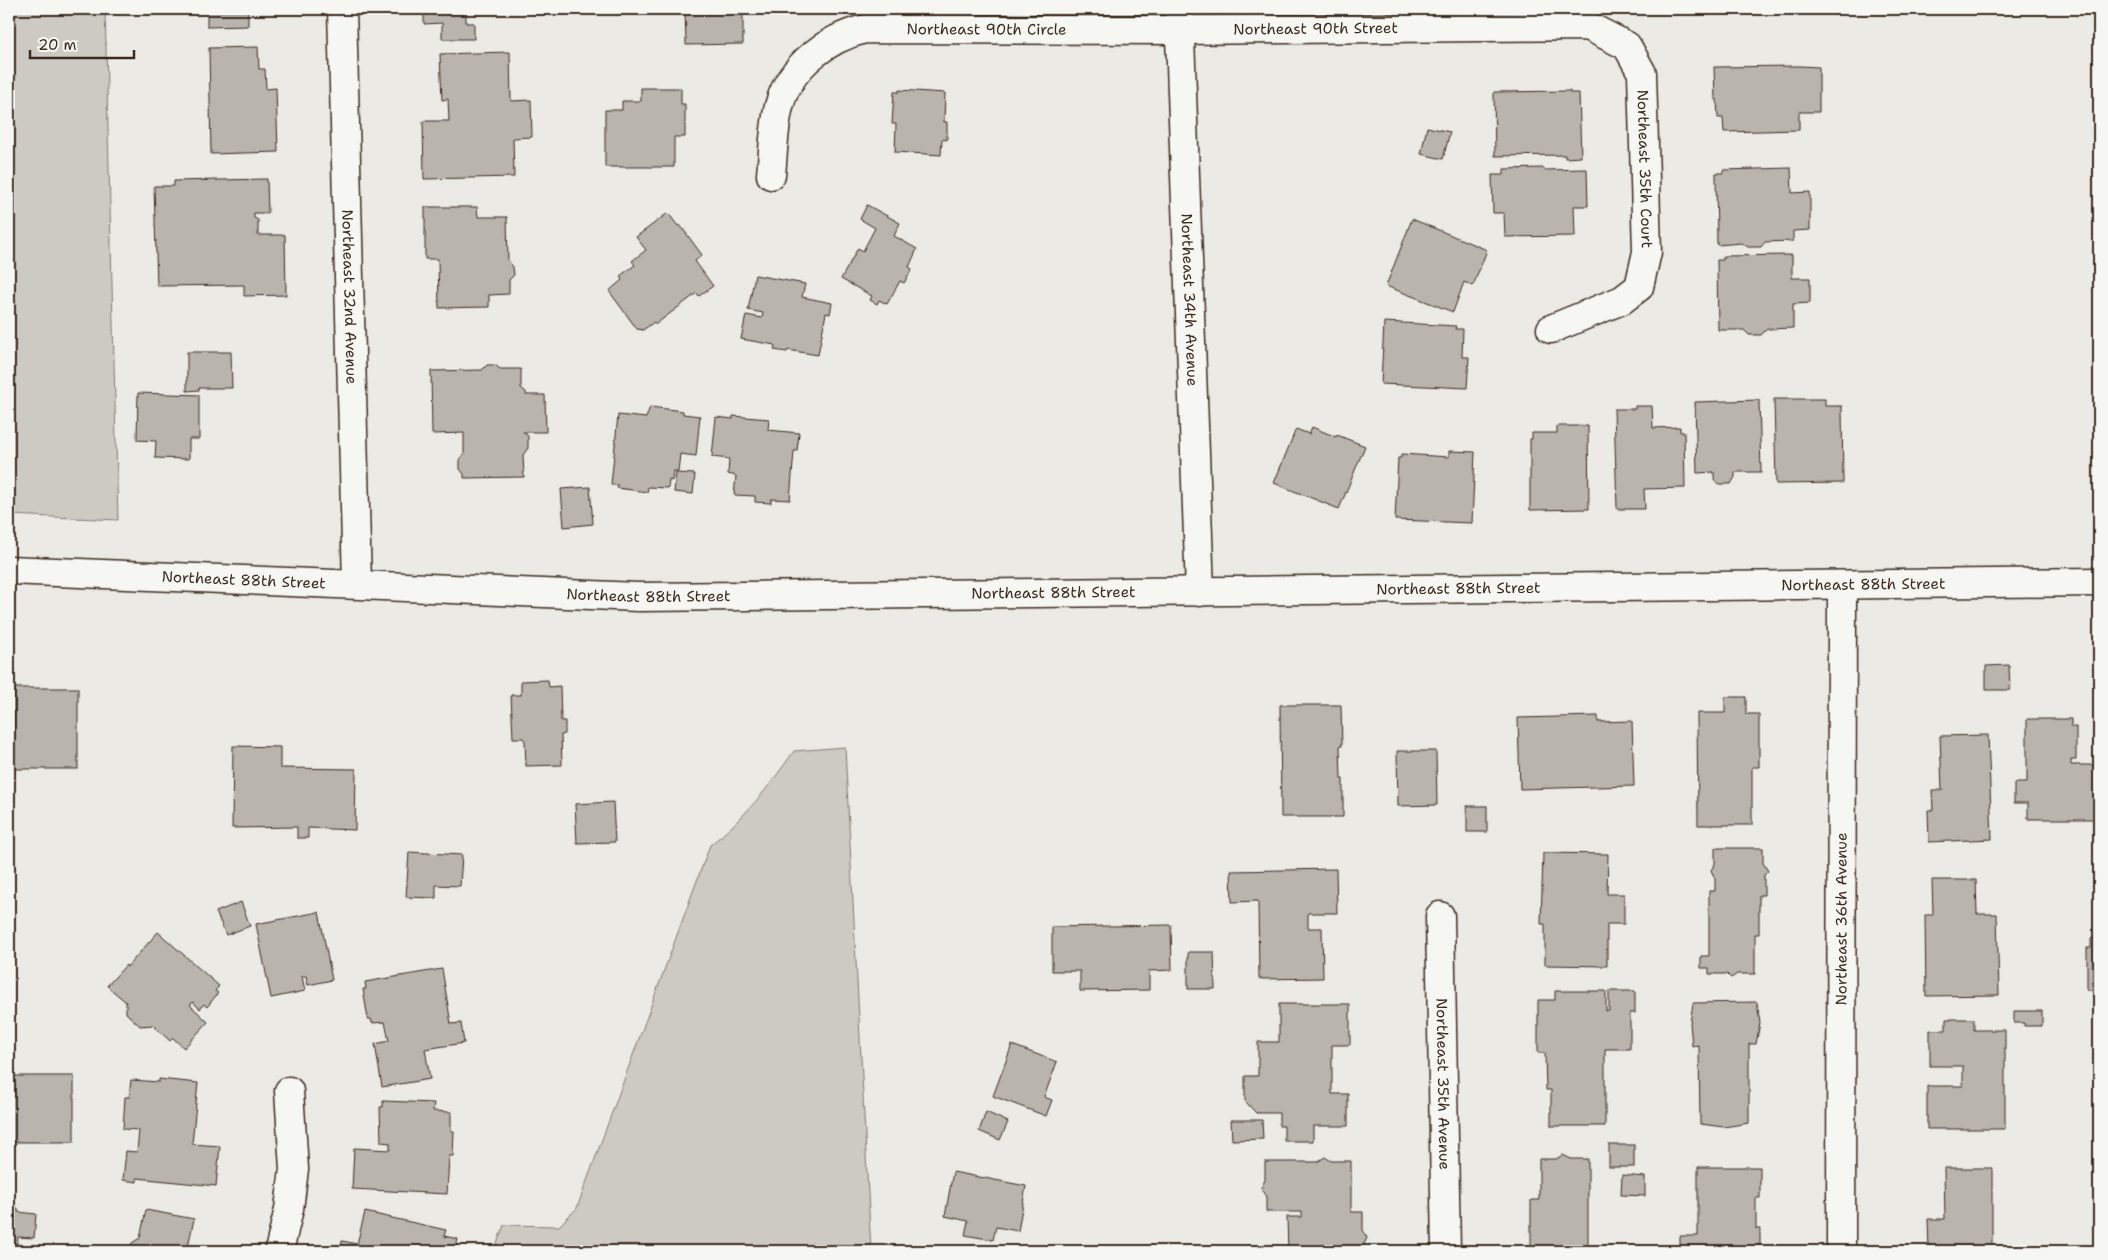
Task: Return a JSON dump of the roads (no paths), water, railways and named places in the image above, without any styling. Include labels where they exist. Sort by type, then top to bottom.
[{"type":"street","name":"Northeast 32nd Avenue","points":[[342,9],[357,584]]},
{"type":"street","name":"Northeast 90th Street","points":[[1180,20],[1588,26],[1627,46]]},
{"type":"street","name":"Northeast 90th Circle","points":[[771,176],[779,104],[787,87],[801,65],[847,33],[865,29],[885,28],[1180,20]]},
{"type":"street","name":"Northeast 34th Avenue","points":[[1180,20],[1200,592]]},
{"type":"street","name":"Northeast 35th Court","points":[[1551,329],[1622,300],[1639,286],[1648,252],[1642,73],[1627,46]]},
{"type":"street","name":"Northeast 88th Street","points":[[9,570],[638,597],[2099,582]]},
{"type":"street","name":"Northeast 36th Avenue","points":[[1841,1251],[1842,585]]},
{"type":"street","name":"Northeast 35th Avenue","points":[[1440,916],[1446,1251]]},
{"type":"street","points":[[279,1251],[289,1209],[294,1169],[289,1091]]}]
